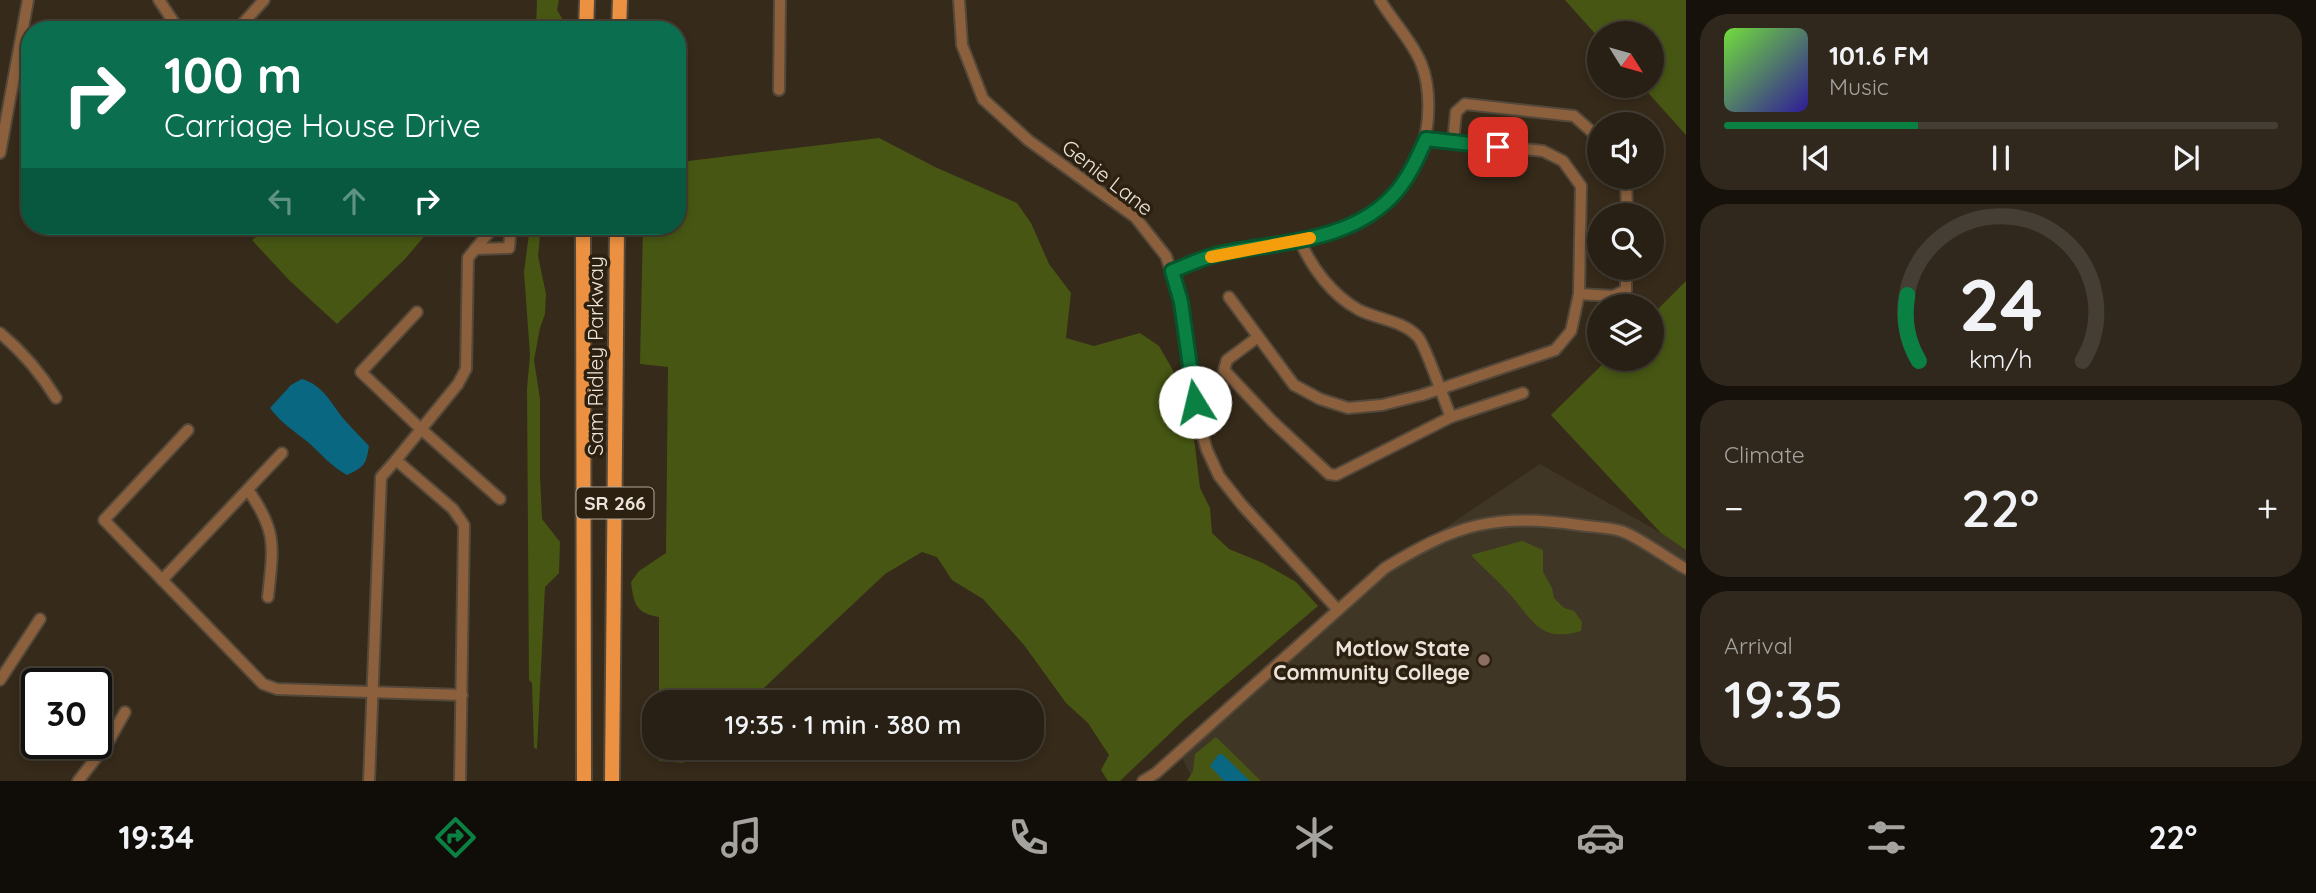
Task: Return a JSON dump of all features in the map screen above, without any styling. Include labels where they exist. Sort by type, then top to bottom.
[{"type":"main road","points":[[586,21],[587,0]]},
{"type":"main road","points":[[619,21],[620,0]]},
{"type":"main road","name":"Sam Ridley Parkway","points":[[583,235],[584,781]]},
{"type":"main road","name":"Sam Ridley Parkway","points":[[612,781],[617,235]]},
{"type":"street","points":[[24,21],[28,0]]},
{"type":"street","points":[[159,0],[173,21]]},
{"type":"street","points":[[245,21],[264,0]]},
{"type":"street","points":[[779,90],[780,0]]},
{"type":"street","name":"Genie Lane","points":[[959,0],[962,45],[983,99],[1028,140],[1135,217],[1167,256],[1181,302],[1199,424],[1219,476],[1338,610]]},
{"type":"street","points":[[1172,271],[1220,253],[1300,241],[1351,226],[1397,191],[1414,165],[1426,139],[1428,102],[1422,64],[1405,34],[1380,0]]},
{"type":"street","points":[[0,153],[21,38]]},
{"type":"street","points":[[1452,143],[1456,112],[1465,104],[1574,116],[1587,128]]},
{"type":"street","points":[[1229,297],[1294,385],[1320,399],[1348,408],[1382,405],[1439,389],[1555,349],[1571,331],[1579,294],[1581,186],[1563,161],[1543,151],[1426,139]]},
{"type":"street","points":[[369,781],[382,477],[458,384],[466,369],[468,258],[487,235]]},
{"type":"street","points":[[475,249],[509,248],[510,235]]},
{"type":"street","points":[[1300,241],[1311,264],[1335,292],[1358,309],[1406,328],[1419,338],[1451,417]]},
{"type":"street","points":[[1579,294],[1613,296],[1626,290],[1626,280]]},
{"type":"street","points":[[417,312],[361,372],[500,499]]},
{"type":"street","points":[[0,333],[40,372],[56,398]]},
{"type":"street","points":[[1258,337],[1227,360],[1224,370],[1272,421],[1329,474],[1336,475],[1451,417],[1523,393]]},
{"type":"street","points":[[188,430],[104,520],[263,684],[277,689],[462,695]]},
{"type":"street","points":[[162,580],[282,453]]},
{"type":"street","points":[[396,460],[453,509],[464,525],[460,781]]},
{"type":"street","points":[[248,490],[269,526],[273,544],[268,597]]},
{"type":"street","points":[[1143,781],[1156,773],[1385,568],[1420,547],[1458,530],[1495,522],[1531,519],[1622,531],[1686,569]]},
{"type":"street","points":[[0,680],[40,619]]},
{"type":"street","points":[[78,781],[107,744],[125,712]]},
{"type":"shaded area","name":"Motlow State Community College","points":[[1540,464],[1686,550],[1686,781],[1194,781],[1179,752],[1385,568]]},
{"type":"green space","points":[[537,0],[559,0],[557,10],[564,21],[536,21]]},
{"type":"green space","points":[[1565,0],[1686,0],[1686,135],[1653,98],[1664,98],[1664,21],[1587,21],[1587,25]]},
{"type":"green space","points":[[879,138],[935,167],[1017,203],[1031,223],[1049,264],[1071,293],[1066,338],[1094,346],[1140,333],[1159,346],[1178,379],[1188,411],[1200,488],[1210,508],[1212,533],[1229,549],[1263,563],[1296,582],[1318,606],[1184,720],[1120,781],[1108,781],[1101,770],[1109,755],[1088,723],[1066,703],[1024,645],[983,599],[952,580],[937,557],[922,552],[885,574],[762,690],[659,690],[659,617],[645,613],[637,607],[631,582],[639,571],[666,553],[668,367],[640,364],[643,235],[686,235],[686,161]]},
{"type":"green space","points":[[258,235],[425,235],[405,259],[337,324],[289,280],[252,240]]},
{"type":"green space","points":[[529,235],[540,235],[538,256],[546,294],[545,314],[534,360],[540,399],[542,519],[560,542],[559,573],[545,587],[537,749],[534,748],[532,683],[529,680],[527,389],[530,355],[524,272]]},
{"type":"green space","points":[[1686,281],[1686,550],[1661,533],[1551,415],[1596,371],[1664,371],[1664,303]]},
{"type":"green space","points":[[1522,541],[1543,550],[1543,572],[1554,598],[1564,608],[1574,611],[1582,622],[1581,631],[1554,634],[1537,626],[1471,555]]},
{"type":"green space","points":[[1216,737],[1261,781],[1187,781],[1193,771],[1195,754]]},
{"type":"green space","points":[[659,760],[686,760],[683,763]]},
{"type":"water","points":[[302,379],[320,389],[369,446],[363,465],[357,470],[347,475],[341,471],[270,408],[291,385]]},
{"type":"water","points":[[1219,754],[1250,781],[1224,781],[1210,766]]},
{"type":"slow traffic","points":[[1211,257],[1220,253],[1310,238]]},
{"type":"place","name":"Motlow State Community College","points":[[1484,660]]},
{"type":"route","points":[[1195,402],[1181,302],[1172,271],[1220,253],[1300,241],[1351,226],[1397,191],[1414,165],[1426,139],[1498,147]]}]
